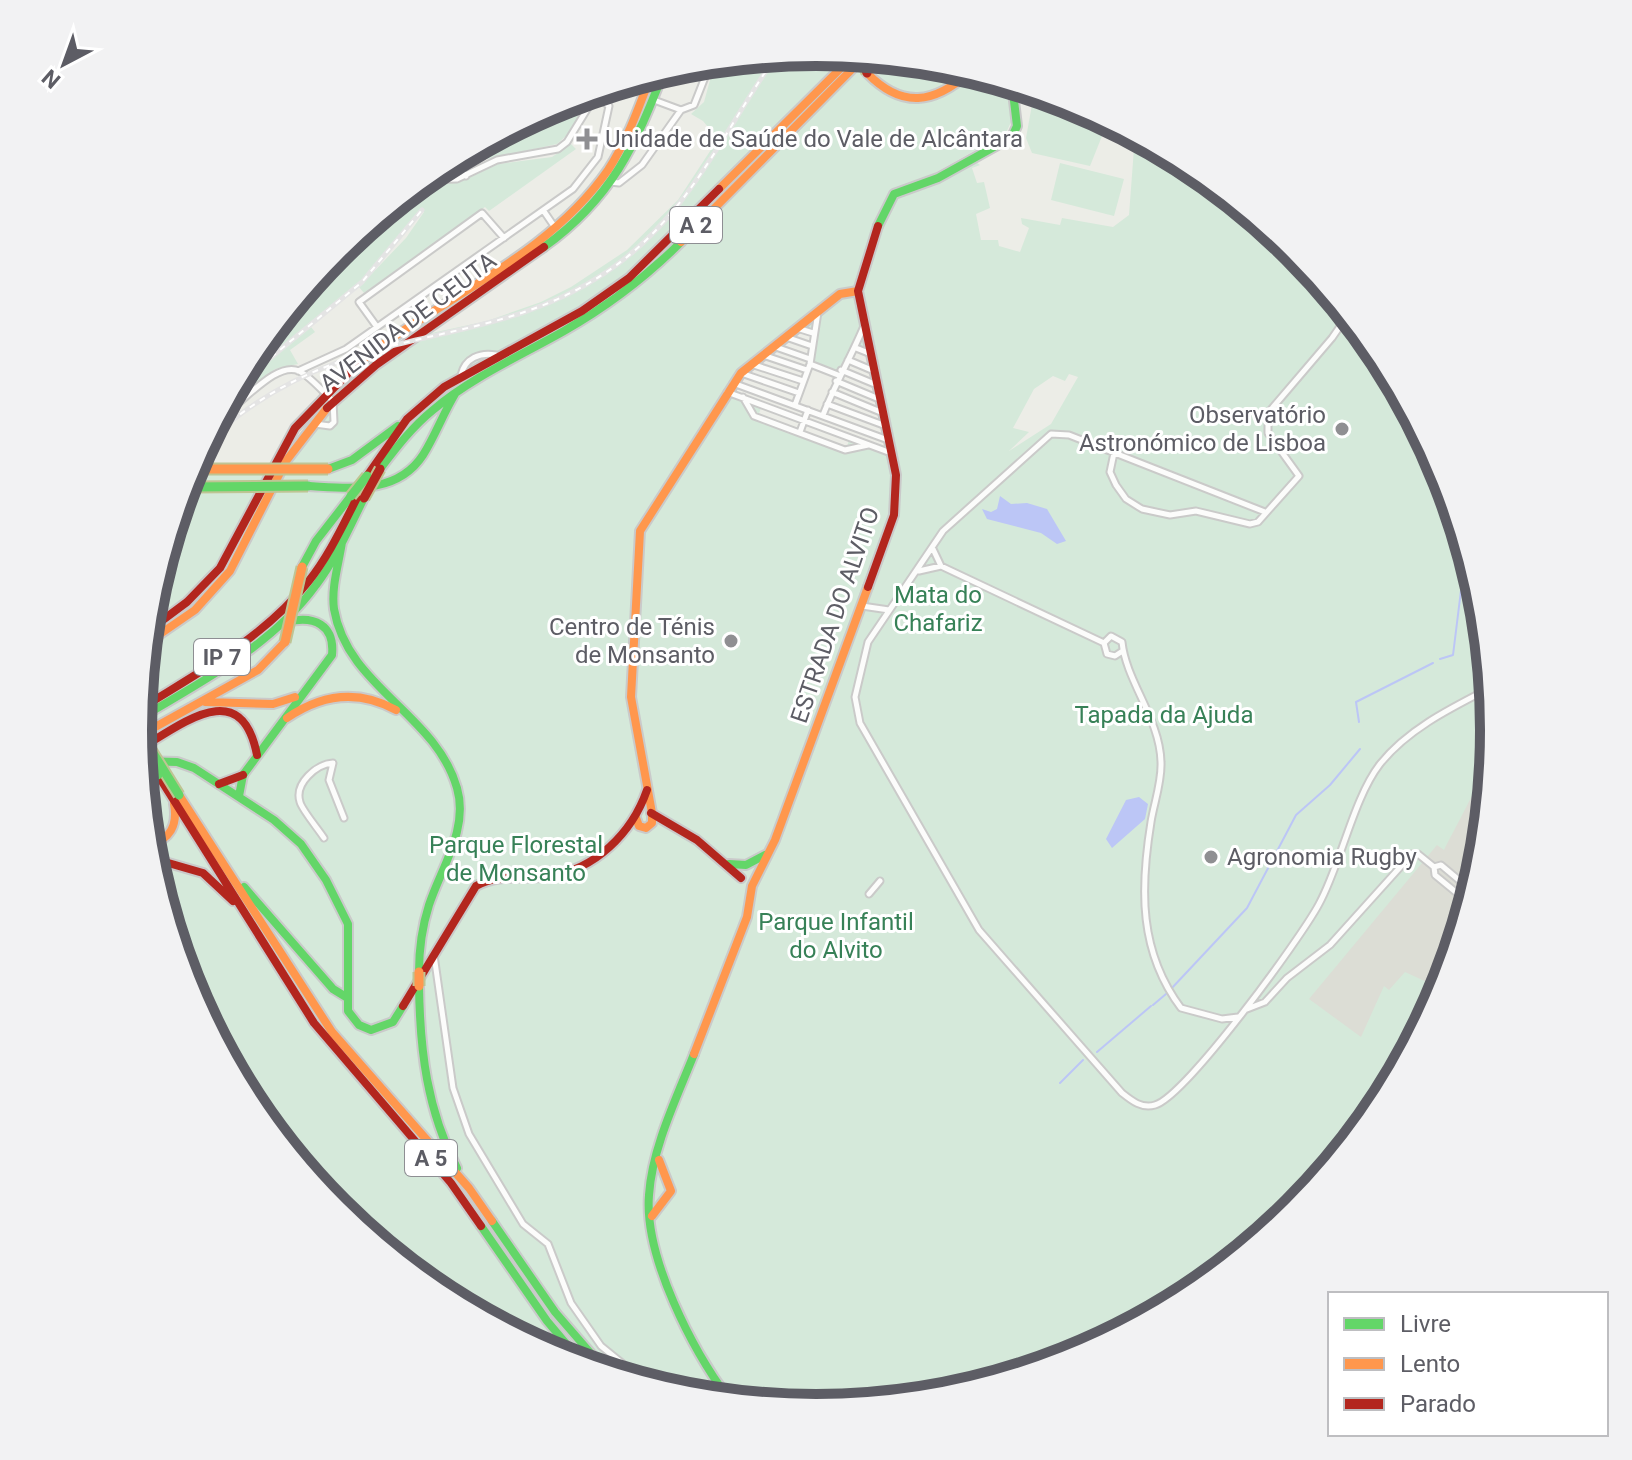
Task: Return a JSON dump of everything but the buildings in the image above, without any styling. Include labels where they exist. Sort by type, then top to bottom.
[{"type":"main road","name":"A 2","points":[[300,600],[326,572],[342,542],[367,476],[407,419],[461,375],[568,319],[629,278],[842,67]]},
{"type":"main road","name":"A 2","points":[[300,600],[358,497],[420,420],[459,388],[587,318],[634,285],[851,67]]},
{"type":"main road","points":[[865,68],[867,73],[890,94],[922,100],[948,91],[958,82]]},
{"type":"main road","name":"AVENIDA DE CEUTA","points":[[162,621],[226,569],[285,443],[324,393],[450,305],[557,237],[587,212],[635,145],[659,85]]},
{"type":"main road","name":"AVENIDA DE CEUTA","points":[[159,634],[195,610],[246,547],[286,461],[333,401],[450,305],[554,226],[607,180],[646,89]]},
{"type":"main road","name":"ESTRADA DO ALVITO","points":[[720,1387],[699,1357],[679,1319],[666,1283],[651,1220],[650,1187],[659,1154],[747,917],[749,897],[775,840],[894,515],[896,489],[891,453],[858,291],[860,274],[885,206],[894,194],[938,178],[1012,137],[1017,126],[1013,96]]},
{"type":"main road","points":[[153,762],[186,765],[239,796],[292,835],[316,864],[348,924],[351,940],[346,997],[349,1013],[359,1025],[371,1030],[388,1026],[466,898],[482,882],[494,878],[565,873],[621,836],[646,827],[653,821],[631,697],[638,539],[648,515],[741,373],[842,293],[858,291]]},
{"type":"main road","points":[[199,487],[371,488],[402,478],[419,461],[439,418],[459,388]]},
{"type":"main road","points":[[206,469],[328,469],[360,456],[407,419]]},
{"type":"main road","points":[[152,728],[266,664],[285,642],[302,567],[316,541],[358,497]]},
{"type":"main road","points":[[342,542],[334,604],[345,646],[360,668],[445,754],[459,792],[459,821],[428,908],[419,963],[419,986],[422,1066],[429,1104],[441,1140],[469,1188]]},
{"type":"main road","name":"IP 7","points":[[152,710],[283,624],[300,600]]},
{"type":"main road","name":"IP 7","points":[[153,701],[254,635],[300,600]]},
{"type":"main road","points":[[219,784],[232,782],[243,775],[330,661],[332,637],[324,624],[313,618],[283,624]]},
{"type":"main road","points":[[191,706],[220,700],[274,706],[305,690]]},
{"type":"main road","points":[[273,732],[295,712],[320,700],[341,695],[366,697],[385,703],[412,723],[451,769]]},
{"type":"main road","points":[[152,740],[197,716],[222,709],[235,713],[249,724],[256,738],[257,755]]},
{"type":"main road","points":[[153,756],[173,794],[176,816],[174,828],[162,841]]},
{"type":"main road","points":[[153,765],[278,928],[333,989],[346,997]]},
{"type":"main road","points":[[239,796],[243,775]]},
{"type":"main road","points":[[621,836],[637,814],[647,790]]},
{"type":"main road","name":"A 5","points":[[173,794],[253,928],[329,1043],[451,1183],[547,1321],[567,1345]]},
{"type":"main road","points":[[637,814],[645,810],[675,828],[723,861],[742,879]]},
{"type":"main road","points":[[637,814],[637,824],[675,828]]},
{"type":"main road","name":"A 5","points":[[206,837],[332,1032],[469,1188],[555,1312],[592,1355]]},
{"type":"main road","points":[[749,897],[741,871],[766,855]]},
{"type":"main road","points":[[165,861],[209,876],[230,897],[253,928]]},
{"type":"main road","points":[[723,861],[747,865],[757,876]]},
{"type":"main road","points":[[742,879],[757,876]]},
{"type":"main road","points":[[651,1220],[655,1208],[671,1191],[660,1166],[659,1154]]},
{"type":"main road","points":[[664,1200],[653,1198],[650,1187],[659,1178],[667,1181]]},
{"type":"street","points":[[654,100],[681,110],[688,109],[699,99],[707,76]]},
{"type":"street","points":[[239,401],[277,373],[298,371],[344,351],[578,184],[595,163],[610,111],[602,101]]},
{"type":"street","points":[[448,178],[466,176],[497,160],[558,149],[567,142],[588,107]]},
{"type":"street","points":[[607,180],[619,183],[642,165],[681,110]]},
{"type":"street","points":[[462,169],[466,176]]},
{"type":"street","points":[[543,210],[554,226]]},
{"type":"street","points":[[377,327],[359,302],[470,220],[485,213],[504,238]]},
{"type":"street","points":[[795,405],[809,364],[817,312]]},
{"type":"street","points":[[1114,453],[1110,472],[1116,485],[1126,499],[1146,511],[1170,515],[1196,511],[1250,524],[1258,522],[1299,476],[1268,433],[1266,422],[1270,410],[1341,324]]},
{"type":"street","points":[[823,415],[838,375],[856,348],[865,325]]},
{"type":"street","points":[[797,328],[813,333]]},
{"type":"street","points":[[785,337],[812,346]]},
{"type":"street","points":[[773,346],[838,375],[877,385]]},
{"type":"street","points":[[856,348],[871,354]]},
{"type":"street","points":[[762,354],[809,364]]},
{"type":"street","points":[[848,360],[874,371]]},
{"type":"street","points":[[751,364],[803,381]]},
{"type":"street","points":[[298,371],[333,401],[334,422],[330,426],[313,423]]},
{"type":"street","points":[[741,373],[799,393]]},
{"type":"street","points":[[838,375],[880,399]]},
{"type":"street","points":[[727,391],[891,453]]},
{"type":"street","points":[[727,391],[795,405],[889,440]]},
{"type":"street","points":[[832,392],[883,413]]},
{"type":"street","points":[[743,397],[754,416],[845,450],[869,444]]},
{"type":"street","points":[[827,404],[886,426]]},
{"type":"street","points":[[800,432],[808,410]]},
{"type":"street","points":[[1265,512],[1069,435],[1051,434],[950,523],[868,642],[858,674],[855,697],[860,723],[979,930],[1122,1093],[1142,1106],[1154,1106],[1173,1094],[1246,1010],[1319,904],[1382,762],[1427,722],[1479,694]]},
{"type":"street","points":[[932,548],[941,566],[1104,643]]},
{"type":"street","points":[[917,572],[941,566]]},
{"type":"street","points":[[862,606],[890,610]]},
{"type":"street","points":[[878,610],[881,622]]},
{"type":"street","points":[[1121,652],[1109,655],[1104,650],[1104,643],[1109,637],[1117,637],[1122,642],[1121,652],[1137,682],[1161,760],[1142,896],[1150,953],[1181,1008],[1222,1019],[1240,1016]]},
{"type":"street","points":[[324,838],[301,804],[299,794],[308,776],[327,763],[333,763],[329,780],[344,818]]},
{"type":"street","points":[[1246,1010],[1265,1002],[1287,978],[1330,945],[1412,854],[1418,854],[1434,867],[1435,875],[1459,895]]},
{"type":"street","points":[[1434,867],[1441,865],[1462,882]]},
{"type":"street","points":[[869,894],[880,881]]},
{"type":"street","points":[[433,955],[453,1088],[469,1134],[523,1224],[548,1244],[571,1303],[601,1346],[625,1365]]},
{"type":"street","points":[[1222,1019],[1224,1035]]},
{"type":"shaded area","points":[[1479,768],[1467,860],[1457,902],[1445,943],[1420,1004],[1364,1041],[1336,1025],[1307,1000]]},
{"type":"green space","name":"Parque Florestal de Monsanto","points":[[773,67],[859,67],[955,81],[937,101],[962,83],[1008,95],[1011,122],[1006,133],[931,175],[890,190],[873,232],[892,199],[973,160],[980,165],[972,168],[977,183],[984,182],[990,208],[976,214],[981,240],[998,240],[999,246],[1020,252],[1029,228],[1022,224],[1021,218],[1060,225],[1062,218],[1113,227],[1129,215],[1134,147],[1185,178],[1220,203],[1286,260],[1343,326],[1368,361],[1412,436],[1429,476],[1445,517],[1467,600],[1479,687],[1478,783],[1444,850],[1437,845],[1309,999],[1361,1037],[1384,986],[1389,990],[1405,972],[1429,983],[1412,1024],[1368,1099],[1343,1134],[1286,1200],[1220,1257],[1185,1282],[1110,1326],[1070,1343],[1029,1359],[946,1381],[859,1393],[816,1394],[773,1393],[686,1381],[603,1359],[562,1343],[522,1326],[447,1282],[412,1257],[346,1200],[289,1134],[264,1099],[220,1024],[203,984],[187,943],[165,860],[153,773],[153,687],[165,600],[175,558],[206,469],[278,466],[304,427],[336,391],[404,339],[487,321],[541,302],[571,287],[627,250],[678,200],[718,139],[703,121],[691,114],[704,102],[711,75]],"holes":[[[801,328],[814,333],[810,365],[839,376],[858,349],[873,354],[892,455],[849,440],[846,450],[839,451],[757,419],[761,408],[725,395],[743,372]],[[1069,374],[1078,377],[1051,424],[1009,451],[1029,432],[1013,428],[1034,389],[1053,376],[1065,381]]]},
{"type":"green space","points":[[1032,102],[1104,131],[1090,166],[1032,153],[1026,138]]},
{"type":"green space","points":[[583,109],[566,136],[557,144],[488,159],[484,155],[522,134]]},
{"type":"green space","points":[[571,144],[576,149],[489,211],[485,207],[364,293],[359,287],[406,238],[424,212],[420,209],[399,239],[357,285],[265,359],[289,326],[346,260],[439,183],[458,183],[498,164],[552,157]]},
{"type":"green space","points":[[1060,163],[1124,179],[1114,216],[1051,200]]},
{"type":"green space","points":[[311,327],[315,332],[290,350],[298,364],[275,369],[243,394],[259,370]]},
{"type":"water","points":[[1000,496],[1011,504],[1027,503],[1047,509],[1066,541],[1057,544],[1041,533],[987,519],[982,509],[991,512],[997,509]]},
{"type":"water","points":[[1139,797],[1148,804],[1145,819],[1112,848],[1106,839],[1126,800]]},
{"type":"waterway","points":[[1440,659],[1453,655],[1462,580]]},
{"type":"waterway","points":[[1359,722],[1356,702],[1433,663]]},
{"type":"waterway","points":[[1171,989],[1247,908],[1296,815],[1330,785],[1360,749]]},
{"type":"waterway","points":[[1153,1005],[1166,994]]},
{"type":"waterway","points":[[1097,1052],[1151,1006]]},
{"type":"waterway","points":[[1060,1083],[1083,1060]]},
{"type":"railway","points":[[225,426],[265,397],[318,370],[370,352],[507,318],[573,292],[605,273],[634,251],[681,201],[769,67]]},
{"type":"railway","points":[[261,365],[362,282],[422,210]]},
{"type":"traffic: fast","points":[[544,247],[587,209],[619,169],[658,86]]},
{"type":"traffic: fast","points":[[878,226],[894,194],[938,178],[1012,137],[1017,126],[1013,96]]},
{"type":"traffic: fast","points":[[380,469],[411,431],[448,398],[611,301],[681,242]]},
{"type":"traffic: fast","points":[[308,486],[356,488],[386,483],[400,477],[423,455],[455,394]]},
{"type":"traffic: fast","points":[[328,469],[352,460],[398,426]]},
{"type":"traffic: fast","points":[[351,496],[367,476]]},
{"type":"traffic: fast","points":[[199,487],[308,486]]},
{"type":"traffic: fast","points":[[302,567],[316,541],[351,496]]},
{"type":"traffic: fast","points":[[152,711],[235,661],[298,607],[323,575],[364,498]]},
{"type":"traffic: fast","points":[[342,542],[333,601],[342,636],[373,680],[431,740],[446,762],[460,803],[457,833],[427,913],[421,938],[419,972]]},
{"type":"traffic: fast","points":[[239,796],[243,775],[332,655],[330,636],[321,625],[306,620],[287,622]]},
{"type":"traffic: fast","points":[[153,752],[179,795]]},
{"type":"traffic: fast","points":[[153,761],[177,762],[194,768],[274,820],[301,844],[326,880],[348,924],[348,1011],[359,1025],[371,1030],[393,1022],[403,1006]]},
{"type":"traffic: fast","points":[[153,766],[158,775]]},
{"type":"traffic: fast","points":[[729,864],[746,865],[765,855]]},
{"type":"traffic: fast","points":[[244,887],[333,989],[346,997]]},
{"type":"traffic: fast","points":[[419,986],[427,1080],[439,1124],[457,1168]]},
{"type":"traffic: fast","points":[[694,1054],[655,1159],[649,1195],[650,1220],[654,1246],[674,1302],[720,1387]]},
{"type":"traffic: fast","points":[[492,1221],[555,1312],[592,1355]]},
{"type":"traffic: fast","points":[[481,1226],[567,1345]]},
{"type":"traffic: slow","points":[[719,189],[842,67]]},
{"type":"traffic: slow","points":[[681,242],[854,67]]},
{"type":"traffic: slow","points":[[867,73],[880,85],[905,97],[931,96],[958,82]]},
{"type":"traffic: slow","points":[[357,364],[523,253],[583,201],[608,170],[621,147],[646,89]]},
{"type":"traffic: slow","points":[[652,813],[631,697],[640,531],[741,373],[840,294],[858,291]]},
{"type":"traffic: slow","points":[[159,634],[195,610],[230,571],[286,461],[327,408]]},
{"type":"traffic: slow","points":[[206,469],[328,469]]},
{"type":"traffic: slow","points":[[285,642],[302,567]]},
{"type":"traffic: slow","points":[[694,1054],[747,917],[752,886],[775,840],[868,587]]},
{"type":"traffic: slow","points":[[152,729],[258,670],[285,642]]},
{"type":"traffic: slow","points":[[205,702],[273,704],[295,697]]},
{"type":"traffic: slow","points":[[287,718],[313,704],[340,697],[368,699],[396,710]]},
{"type":"traffic: slow","points":[[179,795],[332,1032],[469,1188],[492,1221]]},
{"type":"traffic: slow","points":[[162,839],[173,825],[174,804]]},
{"type":"traffic: slow","points":[[636,818],[639,826],[646,828],[652,823],[652,814]]},
{"type":"traffic: slow","points":[[419,972],[419,986]]},
{"type":"traffic: slow","points":[[652,1216],[671,1191],[659,1160]]},
{"type":"traffic: jam","points":[[865,68],[867,73]]},
{"type":"traffic: jam","points":[[367,476],[407,419],[444,387],[582,311],[629,278],[719,189]]},
{"type":"traffic: jam","points":[[868,587],[894,515],[896,475],[858,291],[878,226]]},
{"type":"traffic: jam","points":[[327,408],[376,365],[544,247]]},
{"type":"traffic: jam","points":[[162,621],[187,602],[220,568],[295,428],[357,364]]},
{"type":"traffic: jam","points":[[364,498],[380,469]]},
{"type":"traffic: jam","points":[[153,701],[230,653],[291,602],[323,562],[358,496]]},
{"type":"traffic: jam","points":[[152,741],[194,717],[226,712],[239,717],[250,731],[257,755]]},
{"type":"traffic: jam","points":[[158,775],[314,1023],[451,1183],[481,1226]]},
{"type":"traffic: jam","points":[[219,784],[243,775]]},
{"type":"traffic: jam","points":[[403,1006],[476,886],[503,878],[549,876],[582,866],[622,835],[647,790]]},
{"type":"traffic: jam","points":[[651,813],[697,840],[741,878]]},
{"type":"traffic: jam","points":[[166,862],[203,873],[233,901]]},
{"type":"place","name":"Unidade de Saúde do Vale de Alcântara","points":[[587,139]]},
{"type":"place","name":"Observatório Astronómico de Lisboa","points":[[1342,429]]},
{"type":"place","name":"Centro de Ténis de Monsanto","points":[[731,641]]},
{"type":"place","name":"Agronomia Rugby","points":[[1211,857]]},
{"type":"park label","name":"Mata do Chafariz","points":[[938,609]]},
{"type":"park label","name":"Tapada da Ajuda","points":[[1164,715]]},
{"type":"park label","name":"Parque Infantil do Alvito","points":[[836,936]]}]
